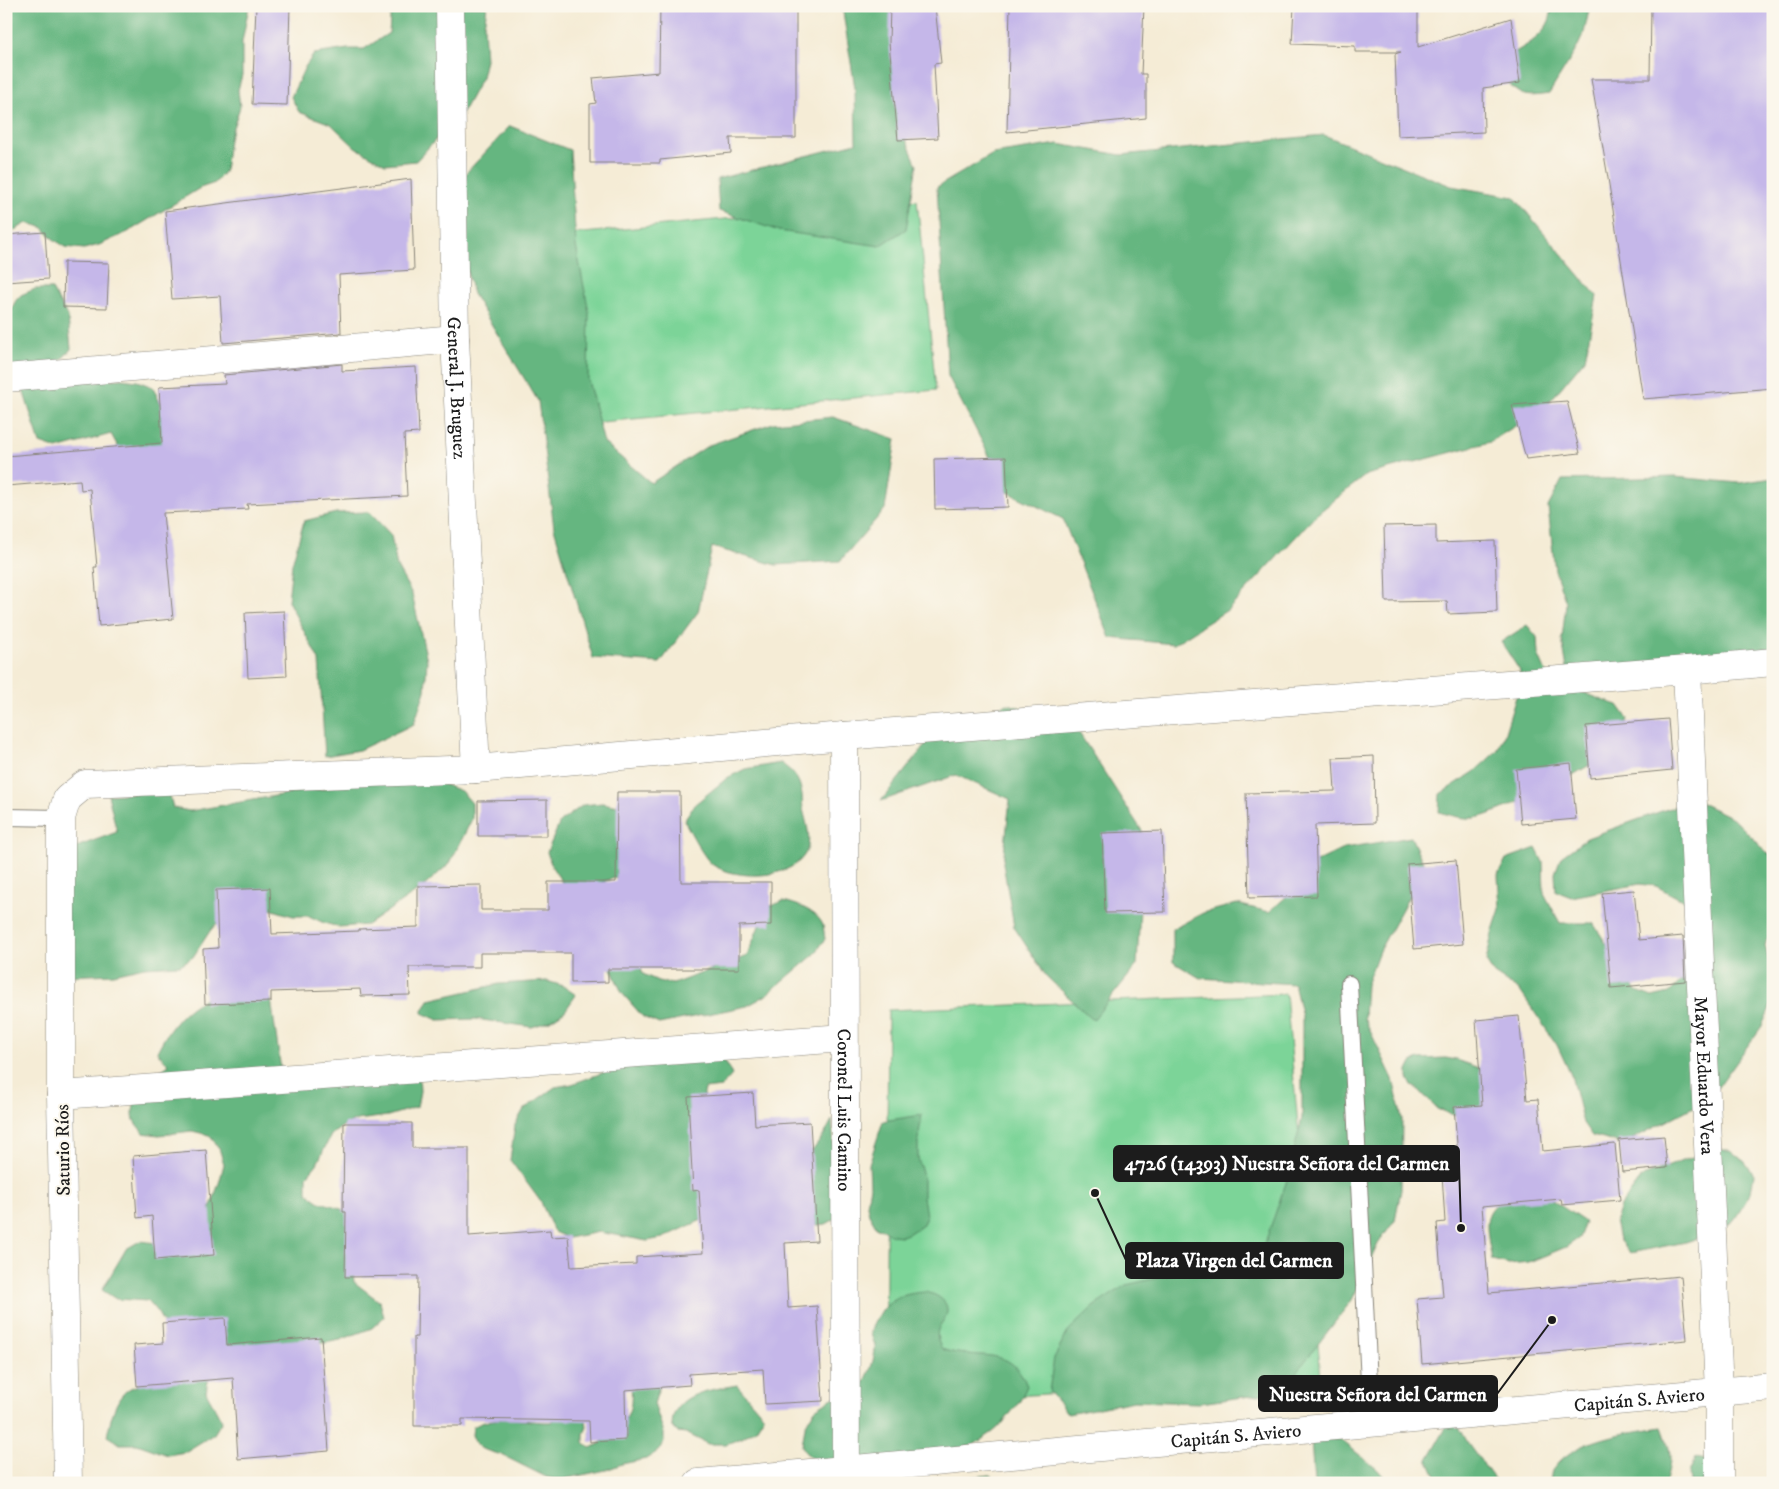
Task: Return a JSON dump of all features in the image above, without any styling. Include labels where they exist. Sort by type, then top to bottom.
[{"type":"street","name":"General J. Bruguez","points":[[450,6],[455,339],[476,769]]},
{"type":"street","points":[[6,378],[455,339]]},
{"type":"street","points":[[61,818],[67,799],[85,784],[476,769],[844,736],[1773,662]]},
{"type":"street","name":"Mayor Eduardo Vera","points":[[1686,670],[1719,1392],[1720,1483]]},
{"type":"street","name":"Coronel Luis Camino","points":[[844,736],[845,1477]]},
{"type":"street","name":"Saturio Ríos","points":[[61,818],[61,1095],[68,1483]]},
{"type":"street","points":[[61,1095],[844,1038]]},
{"type":"street","name":"Capitán S. Aviero","points":[[698,1483],[845,1477],[1371,1423],[1773,1387]]},
{"type":"lane","points":[[6,817],[61,818]]},
{"type":"lane","points":[[1349,984],[1371,1423]]},
{"type":"green space","points":[[6,6],[249,6],[242,42],[242,75],[238,90],[240,107],[229,139],[225,171],[215,183],[200,188],[128,232],[99,245],[84,249],[65,247],[52,238],[42,227],[27,223],[13,231],[6,232]]},
{"type":"green space","points":[[391,6],[487,6],[484,26],[486,60],[482,77],[465,108],[416,161],[385,164],[355,147],[331,124],[299,112],[291,97],[305,67],[314,54],[348,49],[364,49],[389,33]]},
{"type":"green space","points":[[842,6],[907,6],[905,137],[917,165],[906,229],[880,246],[779,231],[719,211],[717,179],[856,143],[855,88]]},
{"type":"green space","points":[[1554,6],[1590,6],[1584,33],[1576,50],[1549,94],[1525,95],[1516,91],[1506,81],[1512,54],[1531,42],[1544,30]]},
{"type":"green space","points":[[510,126],[570,150],[576,246],[589,312],[588,380],[604,443],[651,483],[709,445],[773,423],[833,417],[896,439],[885,509],[840,561],[776,565],[712,547],[698,612],[660,663],[593,658],[554,528],[538,401],[473,294],[457,235],[466,173]]},
{"type":"green space","points":[[1324,135],[1451,186],[1514,197],[1597,296],[1585,359],[1545,407],[1490,442],[1366,475],[1317,514],[1229,609],[1174,644],[1110,638],[1063,519],[1008,492],[948,376],[937,187],[993,154],[1058,144],[1121,155]]},
{"type":"green space","points":[[917,200],[936,390],[581,424],[563,235]]},
{"type":"green space","points":[[35,289],[52,289],[68,317],[71,349],[60,361],[6,378],[6,347],[11,311],[21,295]]},
{"type":"green space","points":[[122,379],[137,381],[153,387],[177,447],[127,463],[111,434],[57,449],[40,443],[23,390],[37,383]]},
{"type":"green space","points":[[1675,477],[1739,483],[1773,478],[1773,664],[1567,669],[1562,639],[1566,603],[1555,571],[1548,507],[1562,480]]},
{"type":"green space","points":[[369,512],[391,535],[397,567],[412,594],[427,660],[425,691],[414,724],[359,750],[325,756],[319,660],[288,601],[292,564],[304,521],[336,513]]},
{"type":"green space","points":[[1527,625],[1537,637],[1538,654],[1545,670],[1556,681],[1618,705],[1628,719],[1615,740],[1598,759],[1575,774],[1517,803],[1473,818],[1439,812],[1440,794],[1474,772],[1497,751],[1504,736],[1519,687],[1520,671],[1501,642]]},
{"type":"green space","points":[[1008,704],[1072,722],[1144,834],[1137,965],[1093,1020],[1046,976],[1014,927],[1003,863],[1010,799],[956,775],[881,801],[942,724]]},
{"type":"green space","points":[[781,763],[794,774],[800,785],[809,837],[805,854],[798,863],[788,869],[762,875],[735,873],[713,865],[701,851],[684,820],[694,805],[727,778],[745,769]]},
{"type":"green space","points":[[429,775],[443,784],[461,791],[472,803],[472,819],[450,863],[422,888],[367,925],[339,927],[309,916],[293,916],[247,902],[232,906],[210,931],[193,957],[180,965],[144,967],[114,974],[65,976],[60,853],[117,832],[108,795],[169,791],[173,808],[190,811],[309,790],[325,789],[360,779]]},
{"type":"green space","points":[[602,803],[618,806],[625,875],[592,885],[577,886],[562,882],[552,867],[547,852],[560,822],[583,805]]},
{"type":"green space","points":[[1684,803],[1701,803],[1733,818],[1770,855],[1773,861],[1773,927],[1765,945],[1773,981],[1773,1001],[1762,1026],[1710,1098],[1623,1144],[1592,1136],[1583,1123],[1571,1075],[1557,1045],[1520,991],[1494,974],[1486,961],[1500,909],[1498,875],[1506,859],[1536,848],[1543,862],[1544,893],[1560,923],[1593,923],[1637,991],[1652,997],[1669,993],[1682,980],[1692,949],[1688,903],[1656,886],[1640,884],[1571,897],[1556,891],[1555,873],[1561,857],[1587,838]]},
{"type":"green space","points":[[1411,837],[1425,867],[1379,951],[1366,985],[1364,1018],[1393,1079],[1402,1119],[1401,1190],[1395,1220],[1378,1244],[1352,1300],[1292,1378],[1265,1394],[1200,1403],[1134,1401],[1068,1414],[1049,1391],[1054,1358],[1069,1330],[1093,1307],[1126,1285],[1261,1254],[1286,1183],[1302,1118],[1302,1017],[1294,984],[1200,978],[1173,962],[1173,929],[1203,913],[1237,904],[1269,912],[1294,890],[1314,863],[1345,848]]},
{"type":"green space","points":[[783,901],[815,914],[822,923],[825,939],[815,954],[765,996],[747,1006],[659,1024],[643,1017],[622,993],[609,964],[637,959],[643,974],[658,981],[673,984],[747,956],[766,908]]},
{"type":"green space","points":[[547,981],[563,986],[576,995],[565,1011],[550,1021],[532,1027],[475,1019],[438,1020],[422,1013],[429,1000],[499,984]]},
{"type":"green space","points":[[1286,994],[1321,1377],[885,1404],[888,1010]]},
{"type":"green space","points":[[264,995],[271,999],[281,1070],[419,1075],[420,1091],[417,1107],[388,1116],[357,1120],[343,1126],[331,1135],[317,1164],[307,1176],[307,1193],[320,1202],[337,1207],[353,1215],[352,1266],[354,1282],[380,1302],[384,1317],[372,1328],[340,1340],[325,1343],[295,1341],[209,1376],[206,1392],[222,1421],[214,1434],[185,1452],[168,1455],[137,1444],[120,1444],[107,1436],[120,1398],[132,1387],[160,1380],[174,1342],[158,1313],[148,1301],[116,1299],[102,1290],[126,1249],[140,1241],[156,1243],[209,1212],[224,1164],[219,1148],[209,1135],[192,1131],[159,1135],[143,1133],[134,1120],[133,1111],[135,1103],[138,1095],[149,1081],[169,1065],[157,1052],[166,1035],[187,1011],[204,1000],[213,997]]},
{"type":"green space","points":[[708,1057],[725,1061],[732,1075],[721,1087],[705,1089],[702,1104],[706,1218],[663,1238],[647,1241],[599,1232],[568,1238],[554,1232],[541,1202],[510,1160],[515,1125],[524,1109],[555,1087],[572,1084],[621,1066]]},
{"type":"green space","points":[[1446,1058],[1485,1070],[1515,1097],[1472,1116],[1453,1115],[1437,1109],[1419,1090],[1412,1086],[1408,1078],[1408,1070],[1412,1062],[1419,1059]]},
{"type":"green space","points":[[922,1115],[918,1139],[918,1158],[923,1177],[923,1197],[926,1216],[923,1224],[908,1234],[901,1236],[891,1235],[885,1230],[877,1228],[869,1214],[867,1205],[870,1186],[869,1164],[883,1121]]},
{"type":"green space","points":[[832,1120],[839,1217],[826,1224],[817,1225],[813,1218],[802,1165],[824,1135]]},
{"type":"green space","points":[[1711,1150],[1730,1150],[1745,1162],[1754,1175],[1751,1192],[1734,1220],[1720,1231],[1686,1242],[1630,1253],[1619,1240],[1615,1221],[1620,1206],[1643,1176]]},
{"type":"green space","points":[[1528,1184],[1585,1222],[1579,1238],[1566,1247],[1529,1262],[1509,1264],[1492,1260],[1487,1230],[1487,1220],[1490,1213],[1502,1200]]},
{"type":"green space","points":[[926,1292],[939,1297],[947,1307],[946,1316],[939,1326],[937,1333],[942,1349],[954,1353],[1002,1358],[1012,1363],[1020,1372],[1027,1386],[1020,1401],[1002,1424],[972,1446],[840,1467],[812,1458],[802,1446],[805,1426],[815,1409],[844,1391],[857,1393],[861,1388],[873,1362],[875,1348],[871,1331],[877,1318],[884,1308],[894,1300],[912,1293]]},
{"type":"green space","points":[[631,1371],[659,1387],[654,1404],[664,1433],[664,1441],[661,1449],[646,1459],[622,1464],[606,1470],[555,1479],[546,1477],[502,1455],[482,1449],[476,1444],[472,1435],[473,1427],[493,1420],[512,1419],[552,1422],[583,1395],[587,1427],[584,1434],[584,1442],[590,1448],[610,1436],[626,1417],[631,1403]]},
{"type":"green space","points":[[737,1385],[764,1416],[756,1429],[742,1438],[726,1444],[708,1444],[686,1433],[677,1432],[672,1426],[678,1406],[686,1400],[705,1391]]},
{"type":"green space","points":[[1453,1416],[1468,1443],[1497,1483],[1439,1483],[1428,1459]]},
{"type":"green space","points":[[1662,1427],[1670,1455],[1665,1483],[1549,1483],[1554,1468],[1563,1458],[1575,1450],[1604,1438]]},
{"type":"green space","points":[[1340,1439],[1378,1470],[1389,1483],[1314,1483],[1311,1440]]},
{"type":"green space","points":[[1695,1458],[1711,1461],[1724,1483],[1690,1483],[1689,1473]]},
{"type":"green space","points":[[990,1475],[1001,1483],[952,1483],[957,1479]]},
{"type":"building","points":[[256,6],[290,6],[287,105],[252,104]]},
{"type":"building","points":[[660,6],[796,6],[796,138],[730,138],[731,153],[660,160],[660,163],[590,163],[590,104],[596,103],[593,78],[659,72]]},
{"type":"building","points":[[890,6],[935,6],[941,63],[934,64],[938,138],[898,140],[889,42]]},
{"type":"building","points":[[1010,6],[1144,6],[1141,74],[1146,74],[1146,118],[1007,132]]},
{"type":"building","points":[[1294,6],[1418,6],[1418,47],[1511,18],[1520,83],[1483,88],[1484,132],[1398,136],[1395,54],[1401,52],[1355,52],[1355,46],[1292,44]]},
{"type":"building","points":[[1651,6],[1773,6],[1773,388],[1643,399],[1591,79],[1650,79]]},
{"type":"building","points":[[411,179],[414,270],[339,275],[341,333],[223,343],[220,296],[172,299],[165,211]]},
{"type":"building","points":[[45,232],[48,279],[6,282],[6,235]]},
{"type":"building","points":[[64,262],[109,263],[107,308],[63,307]]},
{"type":"building","points":[[342,364],[342,371],[416,367],[419,433],[404,434],[407,496],[247,504],[248,509],[163,513],[173,619],[99,626],[94,567],[97,567],[90,489],[81,490],[80,480],[6,486],[6,456],[162,443],[159,387],[225,384],[224,375]]},
{"type":"building","points":[[1567,401],[1580,453],[1526,459],[1512,405]]},
{"type":"building","points":[[1006,457],[1008,507],[935,509],[934,459]]},
{"type":"building","points":[[1436,525],[1436,543],[1495,541],[1497,612],[1448,614],[1447,601],[1386,602],[1384,526]]},
{"type":"building","points":[[284,611],[287,676],[248,678],[245,613]]},
{"type":"building","points":[[1668,719],[1672,770],[1590,778],[1586,726]]},
{"type":"building","points":[[1374,756],[1375,823],[1315,825],[1317,896],[1249,898],[1246,793],[1335,791],[1333,758]]},
{"type":"building","points":[[1571,763],[1576,819],[1521,824],[1516,769]]},
{"type":"building","points":[[617,792],[680,792],[681,882],[771,882],[771,925],[739,926],[739,969],[608,969],[608,982],[571,983],[571,953],[480,953],[480,967],[409,967],[410,995],[361,996],[360,989],[271,992],[271,1002],[205,1004],[203,949],[218,948],[216,890],[270,888],[272,934],[418,927],[418,886],[481,885],[481,910],[548,910],[548,882],[616,882]]},
{"type":"building","points":[[547,800],[547,836],[478,836],[478,801]]},
{"type":"building","points":[[1162,831],[1165,912],[1105,913],[1102,833]]},
{"type":"building","points":[[1456,860],[1463,944],[1414,949],[1407,864]]},
{"type":"building","points":[[1634,890],[1639,940],[1683,936],[1685,981],[1611,988],[1602,893]]},
{"type":"building","points":[[1519,1016],[1527,1100],[1538,1099],[1543,1151],[1615,1144],[1620,1200],[1562,1205],[1561,1199],[1482,1206],[1489,1293],[1681,1276],[1687,1340],[1422,1364],[1417,1299],[1443,1297],[1437,1223],[1445,1222],[1441,1158],[1458,1156],[1454,1107],[1482,1105],[1476,1020]]},
{"type":"building","points":[[753,1093],[755,1125],[810,1122],[817,1241],[785,1243],[788,1308],[817,1306],[823,1401],[765,1404],[763,1369],[689,1374],[690,1385],[625,1390],[626,1440],[590,1442],[589,1421],[462,1419],[462,1426],[414,1426],[414,1337],[417,1337],[418,1276],[345,1277],[346,1212],[343,1212],[344,1123],[412,1123],[412,1148],[469,1148],[469,1236],[550,1230],[551,1237],[568,1236],[571,1267],[636,1264],[636,1257],[703,1253],[699,1190],[693,1191],[688,1097]]},
{"type":"building","points":[[1664,1136],[1667,1168],[1622,1172],[1619,1140]]},
{"type":"building","points":[[206,1150],[214,1255],[155,1260],[152,1216],[137,1218],[133,1156]]},
{"type":"building","points":[[225,1318],[227,1345],[321,1337],[329,1451],[238,1459],[233,1378],[137,1386],[134,1345],[163,1343],[162,1323]]},
{"type":"place","name":"Plaza Virgen del Carmen","points":[[1095,1193]]},
{"type":"place","name":"4726 (14393) Nuestra Señora del Carmen","points":[[1461,1228]]},
{"type":"place","name":"Nuestra Señora del Carmen","points":[[1552,1320]]}]
